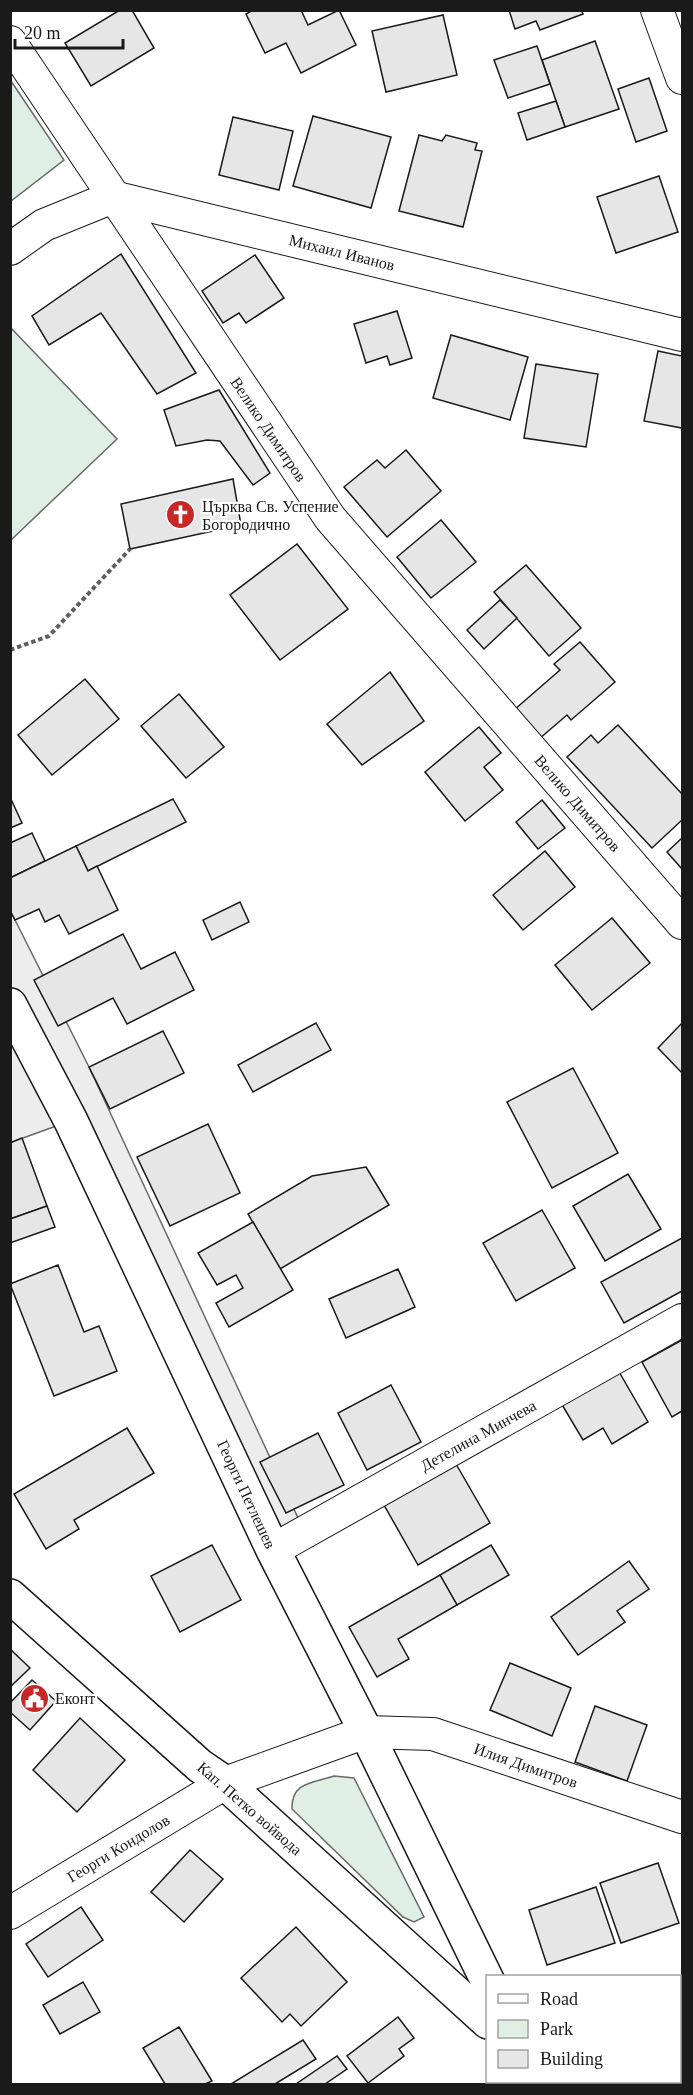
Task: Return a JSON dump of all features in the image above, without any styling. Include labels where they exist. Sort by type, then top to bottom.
[{"type":"main road","name":"Георги Петлешев","points":[[10,1005],[71,1121],[273,1550],[366,1732],[486,1978]]},
{"type":"main road","name":"Кап. Петко войвода","points":[[10,1596],[200,1766],[225,1783],[486,2020]]},
{"type":"street","points":[[657,10],[682,78]]},
{"type":"street","name":"Велико Димитров","points":[[10,42],[330,518],[682,923]]},
{"type":"street","points":[[10,249],[44,225],[113,197]]},
{"type":"street","name":"Михаил Иванов","points":[[113,197],[682,334]]},
{"type":"street","name":"Детелина Минчева","points":[[273,1550],[682,1320]]},
{"type":"street","name":"Георги Кондолов","points":[[10,1913],[225,1783],[366,1732]]},
{"type":"street","name":"Илия Димитров","points":[[366,1732],[433,1734],[682,1817]]},
{"type":"path","points":[[10,650],[49,636],[130,549]]},
{"type":"green space","points":[[11,81],[64,160],[10,201]]},
{"type":"green space","points":[[11,328],[117,439],[11,540]]},
{"type":"green space","points":[[334,1776],[354,1778],[424,1917],[414,1922],[403,1917],[292,1809],[295,1793],[299,1789],[311,1782]]},
{"type":"shaded area","points":[[10,910],[89,1067],[305,1533],[273,1550],[70,1121],[12,1142]]},
{"type":"building","points":[[120,10],[132,10],[154,48],[91,86],[65,43]]},
{"type":"building","points":[[253,10],[301,10],[308,25],[339,10],[356,45],[301,73],[286,43],[265,53],[246,14]]},
{"type":"building","points":[[509,10],[581,10],[583,14],[540,30],[536,21],[515,29]]},
{"type":"building","points":[[443,15],[457,75],[386,92],[372,31]]},
{"type":"building","points":[[595,41],[619,109],[565,127],[542,60]]},
{"type":"building","points":[[537,46],[550,84],[508,98],[494,60]]},
{"type":"building","points":[[649,78],[667,131],[636,142],[618,89]]},
{"type":"building","points":[[556,101],[565,127],[527,140],[518,113]]},
{"type":"building","points":[[313,116],[391,137],[371,208],[293,186]]},
{"type":"building","points":[[233,117],[293,131],[279,190],[219,175]]},
{"type":"building","points":[[419,135],[442,141],[446,135],[477,143],[475,150],[482,151],[463,227],[399,211]]},
{"type":"building","points":[[659,176],[678,232],[616,253],[597,197]]},
{"type":"building","points":[[121,254],[196,373],[157,394],[101,313],[49,345],[32,316]]},
{"type":"building","points":[[255,255],[284,298],[246,323],[239,313],[223,323],[202,291]]},
{"type":"building","points":[[397,311],[412,358],[390,365],[387,356],[366,363],[354,324]]},
{"type":"building","points":[[451,335],[528,357],[510,420],[433,398]]},
{"type":"building","points":[[658,351],[682,356],[682,428],[644,421]]},
{"type":"building","points":[[536,364],[598,374],[586,447],[524,438]]},
{"type":"building","points":[[219,390],[270,473],[253,485],[220,441],[207,440],[176,446],[164,410]]},
{"type":"building","points":[[406,450],[441,491],[387,537],[344,487],[377,460],[385,468]]},
{"type":"building","name":"Църква Св. Успение Богородично","points":[[233,479],[241,525],[130,549],[121,504]]},
{"type":"building","points":[[441,520],[476,562],[431,598],[397,557]]},
{"type":"building","points":[[297,544],[348,609],[280,660],[230,595]]},
{"type":"building","points":[[526,565],[581,628],[549,656],[494,592]]},
{"type":"building","points":[[500,600],[517,618],[484,649],[467,630]]},
{"type":"building","points":[[580,642],[615,682],[571,720],[567,715],[539,739],[514,710],[560,670],[554,664]]},
{"type":"building","points":[[390,672],[424,721],[362,765],[327,724]]},
{"type":"building","points":[[85,679],[119,719],[52,775],[18,735]]},
{"type":"building","points":[[179,694],[224,747],[186,778],[141,726]]},
{"type":"building","points":[[618,725],[682,794],[682,820],[652,848],[567,757],[591,735],[598,743]]},
{"type":"building","points":[[479,727],[501,753],[484,767],[503,790],[465,821],[425,772]]},
{"type":"building","points":[[10,797],[22,823],[10,828]]},
{"type":"building","points":[[173,799],[186,822],[88,871],[76,846]]},
{"type":"building","points":[[542,800],[565,828],[538,849],[516,822]]},
{"type":"building","points":[[32,833],[45,861],[10,878],[10,843]]},
{"type":"building","points":[[682,838],[682,869],[667,852]]},
{"type":"building","points":[[76,846],[88,871],[97,866],[118,910],[69,934],[59,915],[45,922],[39,909],[15,920],[10,910],[10,878]]},
{"type":"building","points":[[545,851],[575,887],[523,930],[493,895]]},
{"type":"building","points":[[240,902],[249,922],[212,940],[203,920]]},
{"type":"building","points":[[612,918],[650,963],[592,1010],[555,965]]},
{"type":"building","points":[[123,934],[141,969],[175,952],[194,990],[127,1024],[113,998],[58,1026],[34,980]]},
{"type":"building","points":[[316,1023],[331,1050],[253,1092],[238,1065]]},
{"type":"building","points":[[682,1023],[682,1073],[658,1048]]},
{"type":"building","points":[[163,1031],[184,1073],[110,1109],[89,1067]]},
{"type":"building","points":[[573,1068],[618,1153],[552,1188],[507,1102]]},
{"type":"building","points":[[208,1124],[240,1193],[170,1226],[137,1157]]},
{"type":"building","points":[[22,1138],[47,1206],[10,1219],[10,1143]]},
{"type":"building","points":[[366,1167],[389,1205],[280,1269],[248,1214],[312,1176]]},
{"type":"building","points":[[628,1174],[661,1229],[605,1261],[573,1206]]},
{"type":"building","points":[[47,1206],[55,1227],[10,1243],[10,1219]]},
{"type":"building","points":[[542,1210],[575,1268],[516,1301],[483,1243]]},
{"type":"building","points":[[253,1222],[293,1290],[229,1327],[216,1303],[243,1288],[236,1275],[217,1285],[198,1253]]},
{"type":"building","points":[[682,1238],[682,1291],[624,1323],[601,1282]]},
{"type":"building","points":[[58,1265],[84,1332],[99,1326],[117,1371],[54,1396],[10,1284]]},
{"type":"building","points":[[398,1269],[415,1307],[346,1338],[329,1299]]},
{"type":"building","points":[[682,1340],[682,1411],[672,1417],[642,1362]]},
{"type":"building","points":[[618,1370],[648,1422],[612,1444],[603,1428],[583,1440],[561,1403]]},
{"type":"building","points":[[391,1385],[421,1442],[367,1470],[338,1413]]},
{"type":"building","points":[[127,1428],[154,1473],[74,1520],[79,1529],[46,1549],[14,1494]]},
{"type":"building","points":[[318,1433],[344,1485],[286,1513],[260,1462]]},
{"type":"building","points":[[456,1464],[490,1523],[418,1565],[384,1505]]},
{"type":"building","points":[[212,1545],[241,1600],[180,1632],[151,1576]]},
{"type":"building","points":[[491,1545],[509,1575],[457,1605],[440,1575]]},
{"type":"building","points":[[629,1561],[649,1589],[617,1611],[625,1622],[578,1655],[551,1617]]},
{"type":"building","points":[[440,1575],[457,1605],[398,1639],[409,1659],[377,1677],[349,1627]]},
{"type":"building","points":[[10,1649],[30,1668],[10,1687]]},
{"type":"building","points":[[510,1663],[571,1688],[552,1736],[490,1710]]},
{"type":"building","points":[[32,1680],[56,1701],[30,1730],[10,1712],[10,1703]]},
{"type":"building","points":[[595,1706],[647,1725],[627,1781],[575,1762]]},
{"type":"building","points":[[80,1718],[125,1760],[77,1812],[33,1770]]},
{"type":"building","points":[[190,1850],[223,1879],[184,1922],[151,1892]]},
{"type":"building","points":[[658,1863],[679,1923],[621,1943],[600,1883]]},
{"type":"building","points":[[596,1887],[615,1943],[547,1965],[529,1910]]},
{"type":"building","points":[[81,1907],[103,1940],[48,1977],[26,1944]]},
{"type":"building","points":[[296,1927],[347,1982],[301,2026],[290,2014],[282,2022],[241,1978]]},
{"type":"building","points":[[83,1982],[100,2012],[60,2034],[43,2005]]},
{"type":"building","points":[[682,1987],[681,2012],[681,1988]]},
{"type":"building","points":[[398,2017],[414,2038],[399,2049],[404,2056],[368,2083],[347,2056]]},
{"type":"building","points":[[179,2027],[212,2081],[205,2084],[165,2084],[143,2048]]},
{"type":"building","points":[[303,2040],[316,2059],[275,2084],[231,2084]]},
{"type":"building","points":[[337,2056],[347,2069],[325,2084],[296,2084]]},
{"type":"place","name":"Църква Св. Успение Богородично","points":[[181,515]]},
{"type":"place","name":"Еконт","points":[[34,1698]]}]
